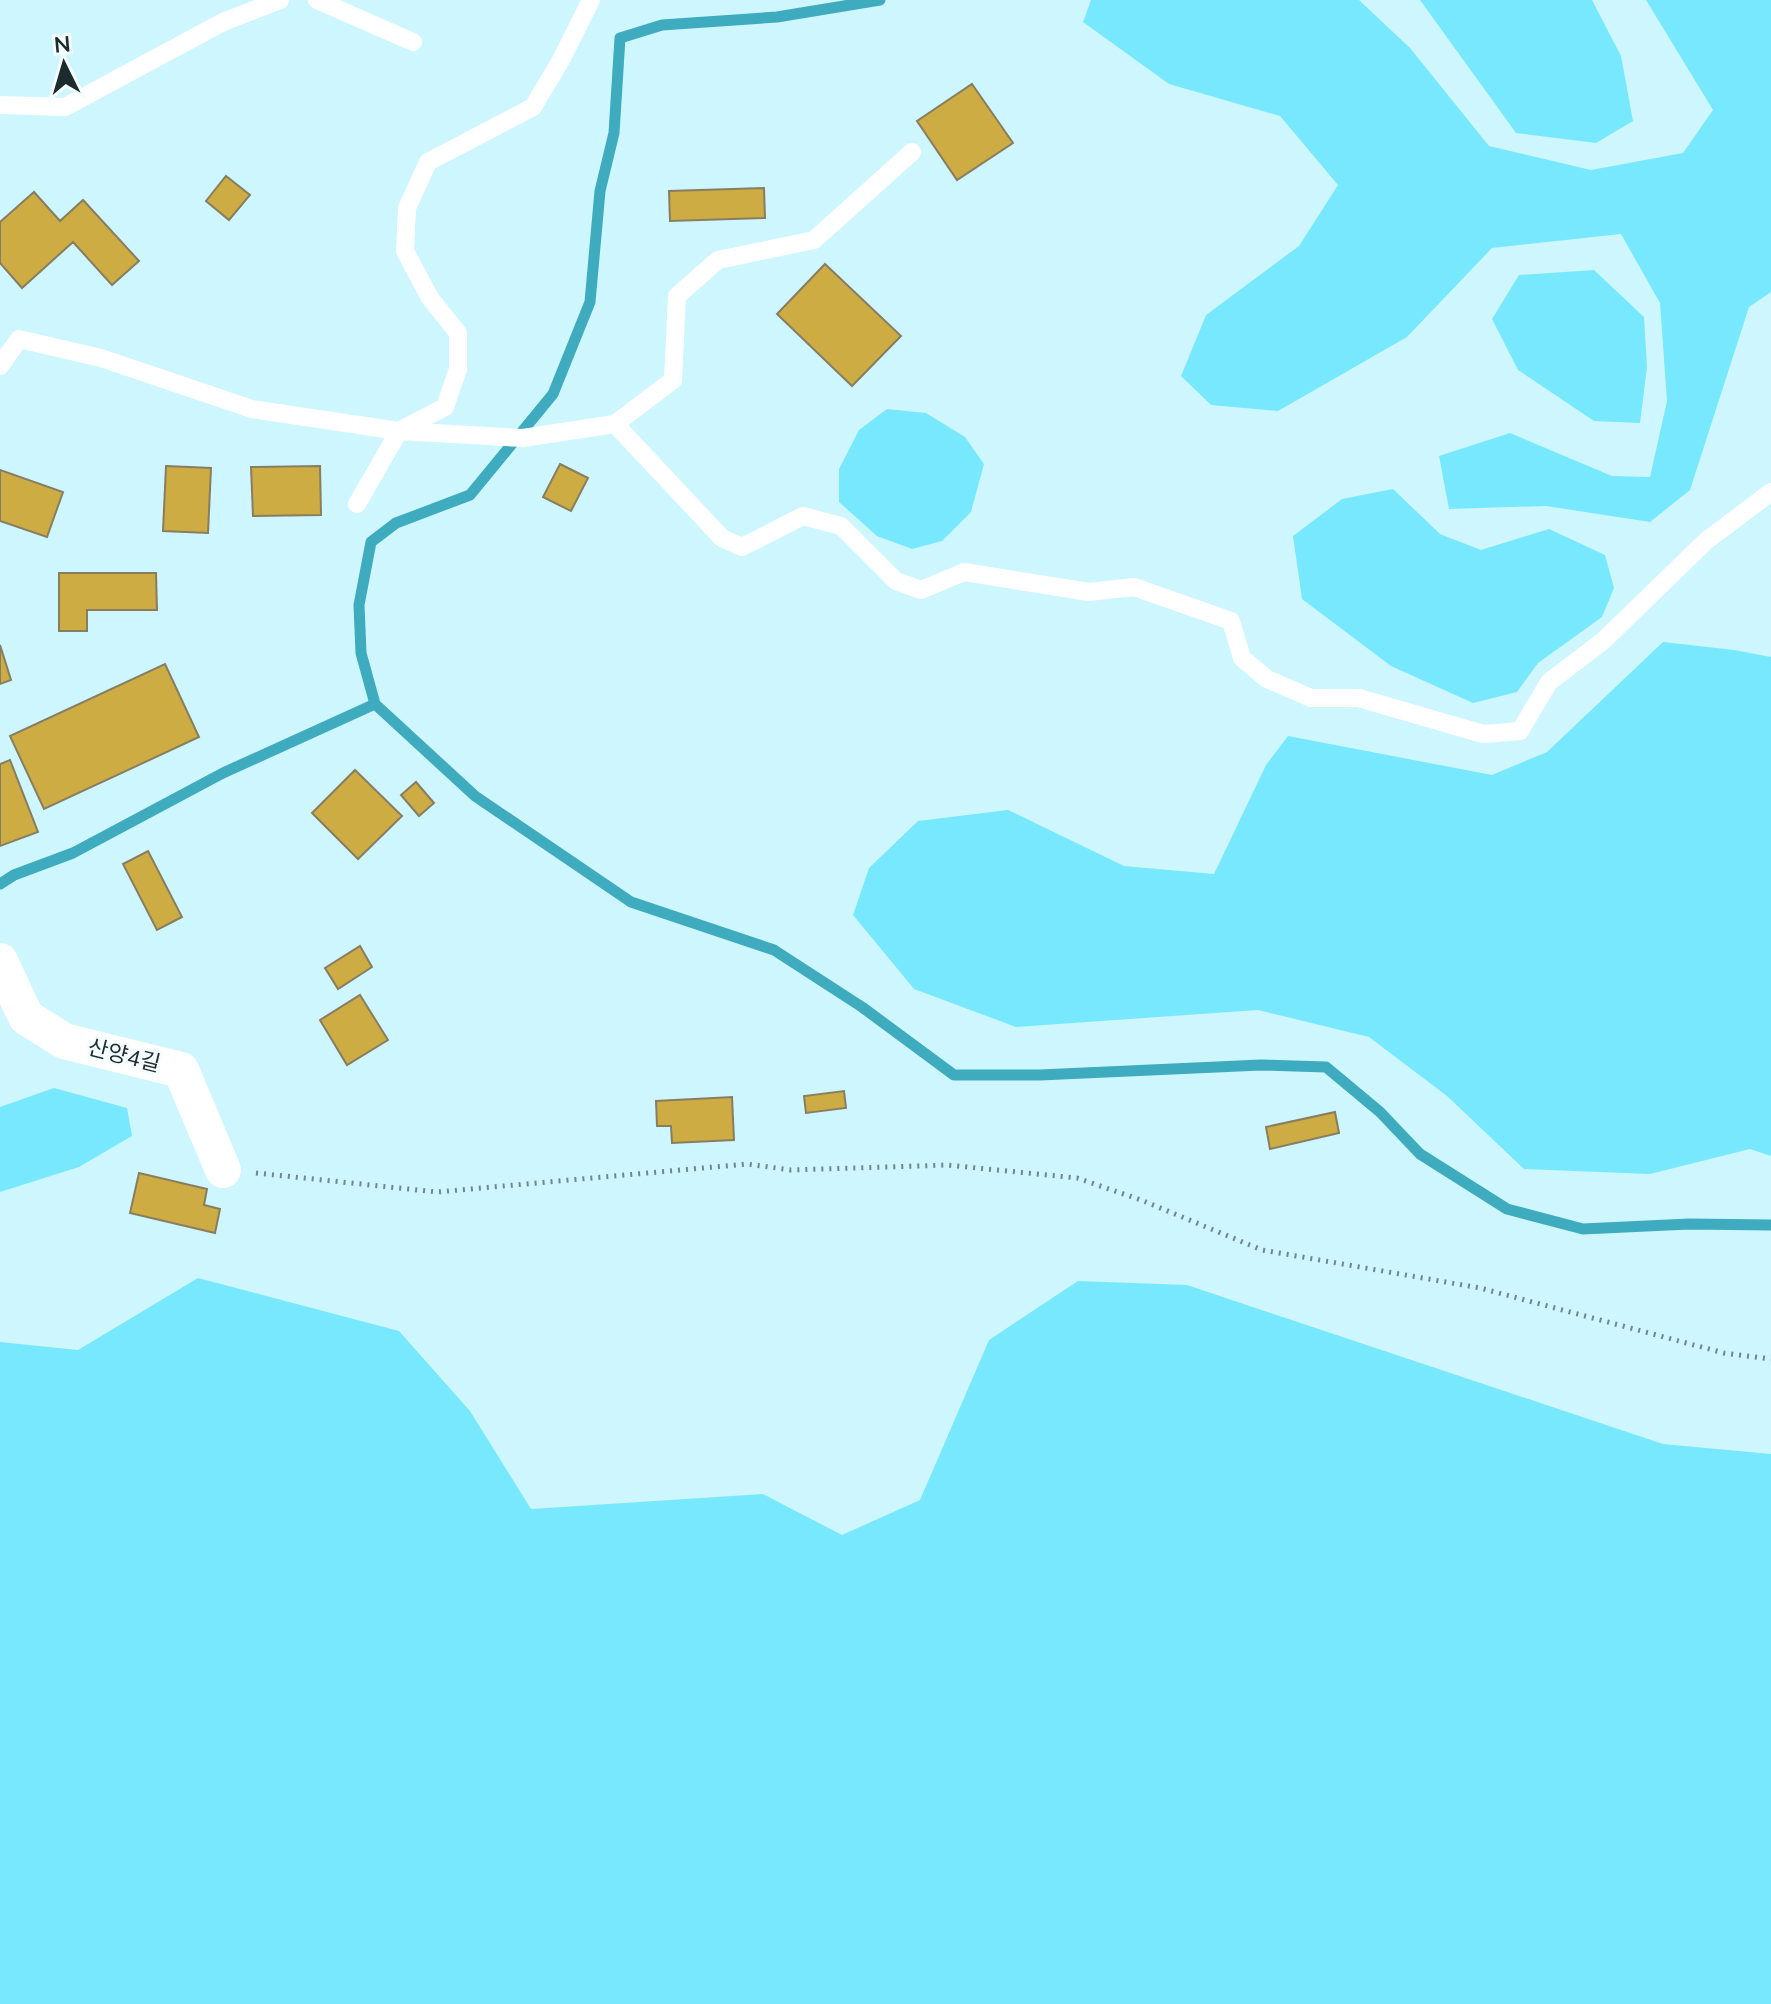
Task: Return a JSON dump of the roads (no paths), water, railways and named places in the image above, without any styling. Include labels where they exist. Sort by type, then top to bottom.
[{"type":"street","name":"산양4길","points":[[0,961],[26,1017],[64,1041],[181,1070],[223,1170]]},
{"type":"lane","points":[[0,105],[65,107],[223,22],[280,0]]},
{"type":"lane","points":[[317,0],[413,42]]},
{"type":"lane","points":[[357,504],[399,431],[445,407],[458,369],[458,333],[430,298],[405,251],[407,208],[428,162],[533,107],[591,0]]},
{"type":"lane","points":[[0,366],[19,339],[101,358],[252,409],[399,431],[523,438],[615,424],[673,380],[677,296],[718,260],[814,240],[912,152]]},
{"type":"lane","points":[[615,424],[722,538],[742,547],[803,516],[841,526],[896,581],[921,590],[964,572],[1089,592],[1134,587],[1231,621],[1242,658],[1267,679],[1311,698],[1359,698],[1483,734],[1520,731],[1549,682],[1603,641],[1706,541],[1771,492]]},
{"type":"waterway","points":[[375,704],[361,653],[359,605],[371,542],[396,523],[470,495],[553,394],[590,302],[600,191],[614,133],[620,38],[662,25],[777,17],[880,0]]},
{"type":"waterway","points":[[0,884],[14,875],[73,853],[223,773],[375,704],[475,796],[631,902],[774,950],[862,1007],[954,1075],[1040,1075],[1261,1065],[1326,1067],[1380,1112],[1420,1154],[1507,1209],[1583,1229],[1689,1224],[1771,1225]]}]
